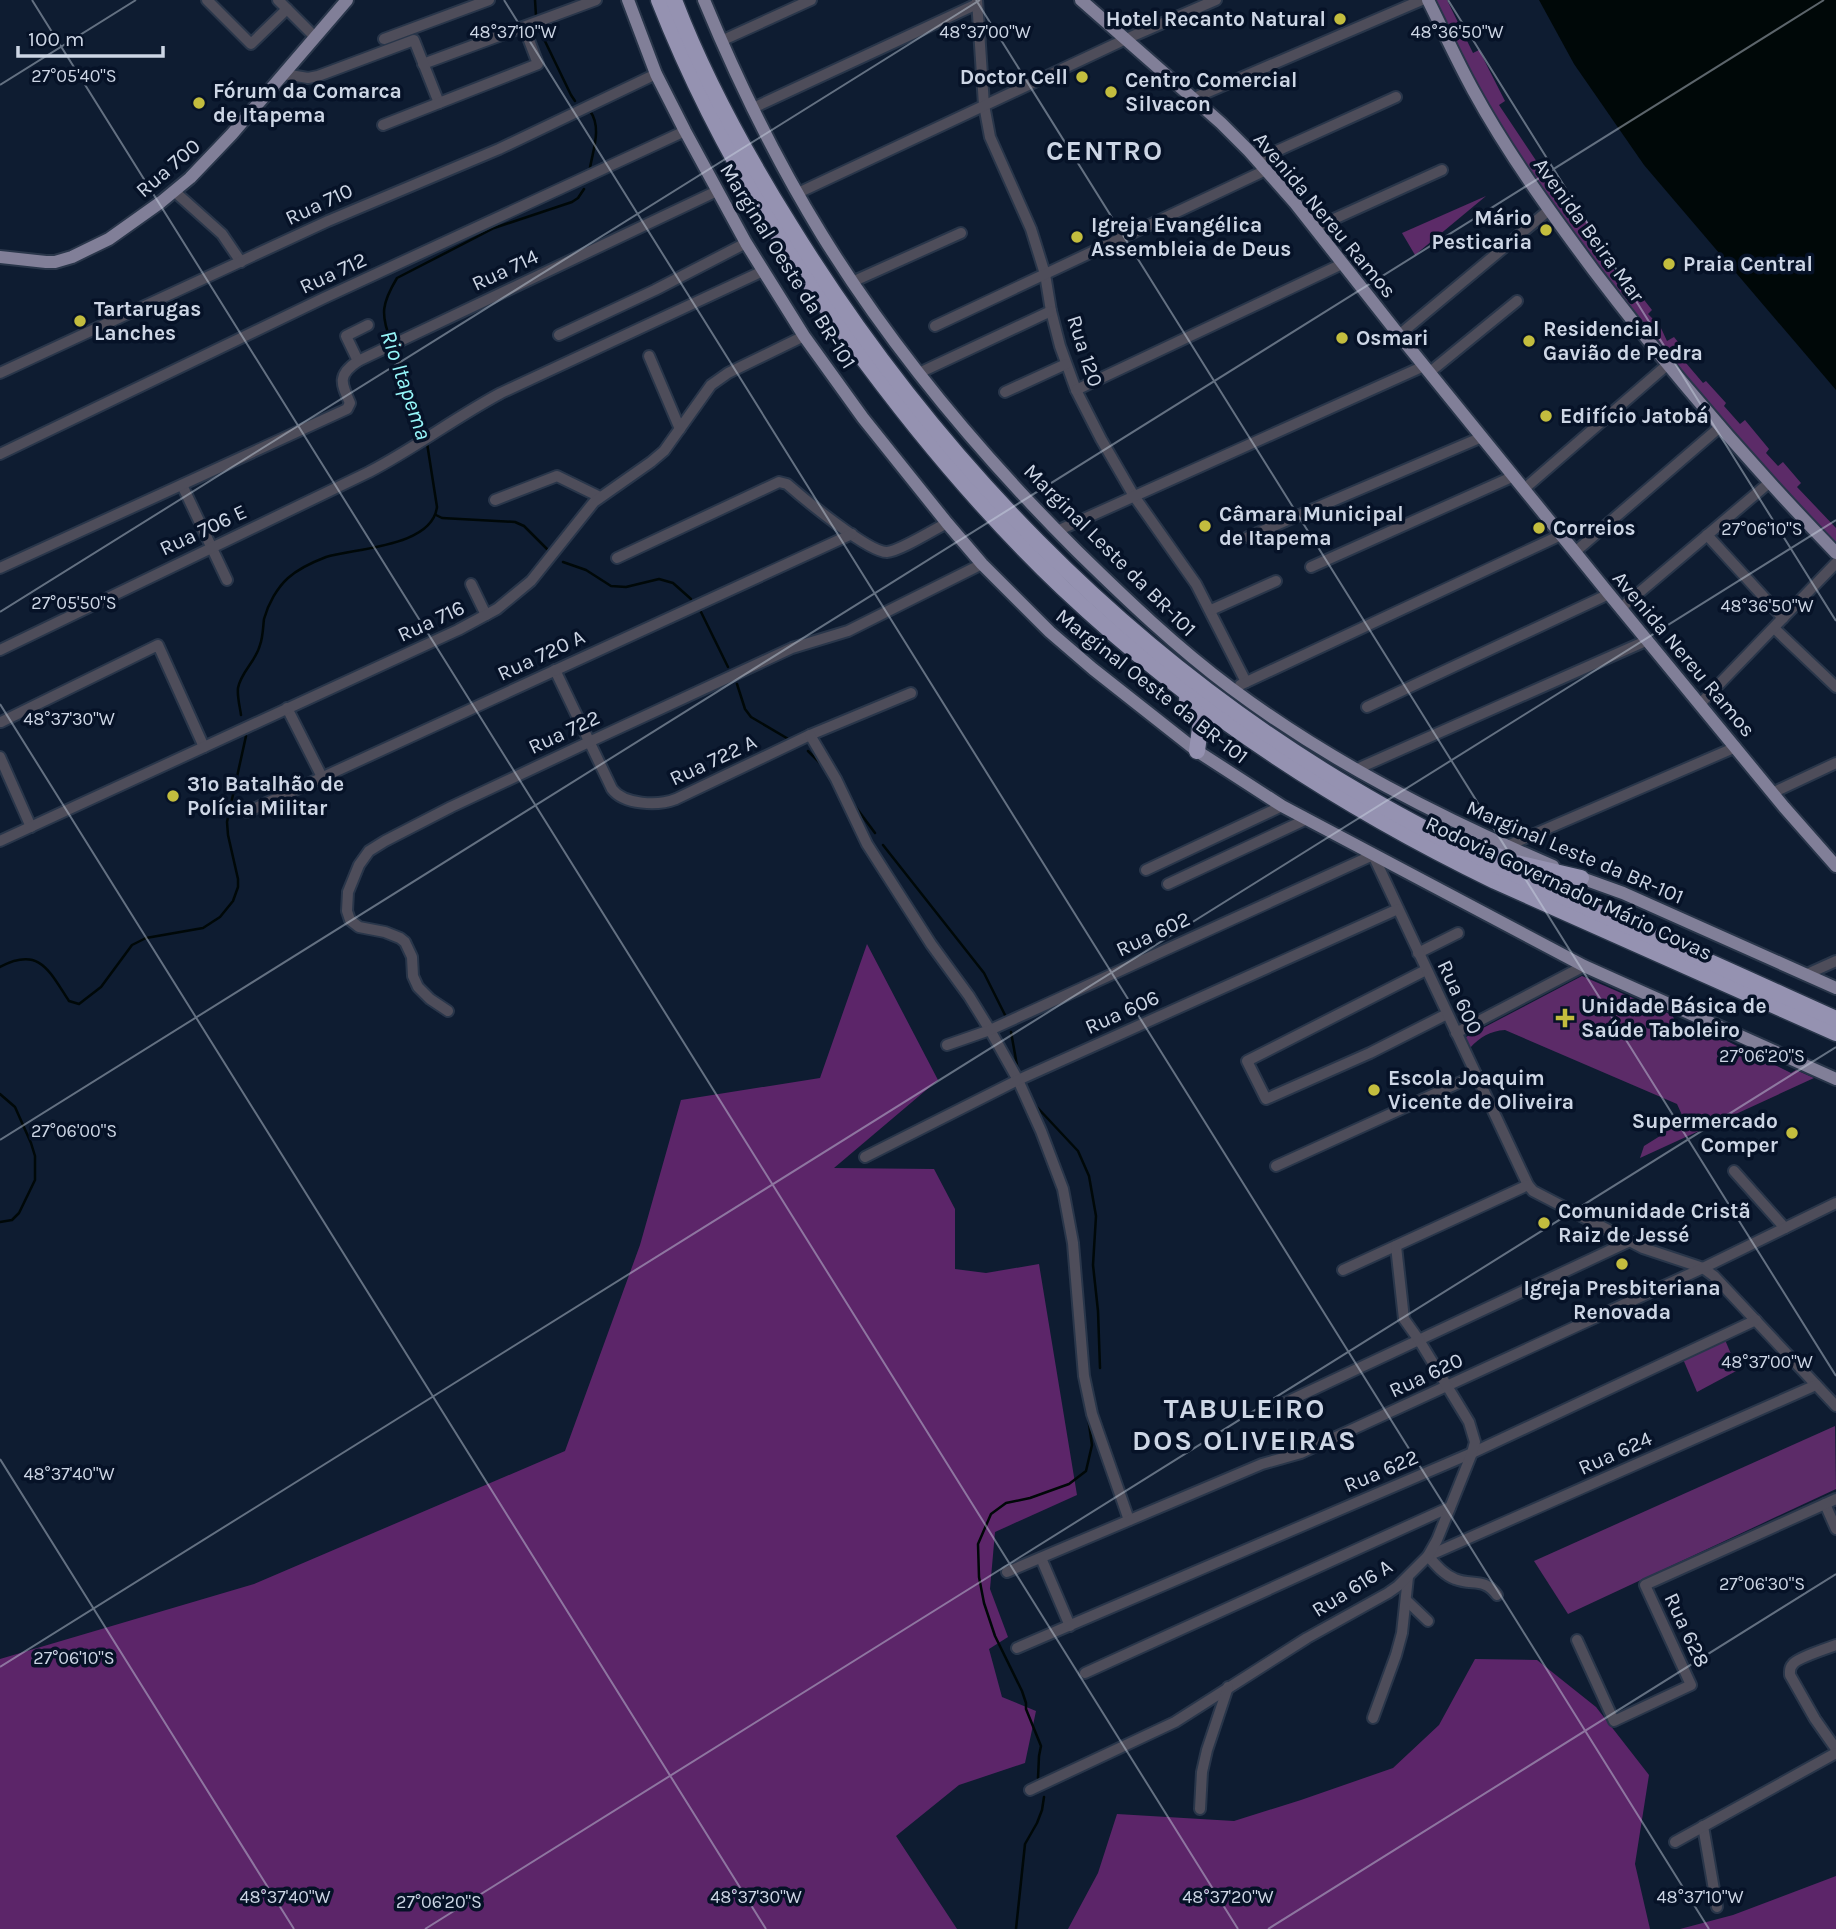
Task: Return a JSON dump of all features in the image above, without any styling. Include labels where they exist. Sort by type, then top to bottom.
[{"type":"highway","name":"Rodovia Governador Mário Covas","points":[[659,0],[684,59],[747,182],[813,289],[920,433],[1007,531],[1091,614],[1177,686],[1258,745],[1445,857],[1836,1033]]},
{"type":"highway","name":"Rodovia Governador Mário Covas","points":[[674,0],[695,51],[755,167],[830,289],[884,365],[967,467],[1051,557],[1132,630],[1214,695],[1288,747],[1351,788],[1443,840],[1836,1019]]},
{"type":"highway","points":[[1177,686],[1201,720],[1197,751]]},
{"type":"highway","points":[[1408,820],[1512,862],[1581,878]]},
{"type":"main road","name":"Rua 700","points":[[0,257],[55,262],[72,257],[109,239],[174,191],[219,148],[347,0]]},
{"type":"main road","name":"Marginal Oeste da BR-101","points":[[628,0],[656,74],[685,131],[746,243],[804,336],[863,418],[947,523],[982,564],[1061,642],[1197,751],[1282,806],[1584,966],[1836,1079]]},
{"type":"main road","name":"Marginal Leste da BR-101","points":[[704,0],[753,108],[797,193],[852,282],[919,373],[1057,531],[1182,649],[1231,689],[1301,736],[1442,816],[1836,988]]},
{"type":"main road","name":"Avenida Nereu Ramos","points":[[1081,0],[1194,98],[1262,165],[1609,594],[1772,793],[1836,866]]},
{"type":"main road","name":"Avenida Beira Mar","points":[[1428,0],[1473,90],[1549,210],[1667,365],[1836,553]]},
{"type":"street","points":[[207,0],[251,44],[287,9]]},
{"type":"street","points":[[278,0],[315,37]]},
{"type":"street","points":[[284,74],[308,78],[318,76],[489,0]]},
{"type":"street","points":[[424,64],[596,0]]},
{"type":"street","points":[[721,41],[811,0]]},
{"type":"street","points":[[797,193],[1126,39],[1216,0]]},
{"type":"street","points":[[1194,98],[1422,0]]},
{"type":"street","points":[[753,108],[977,2]]},
{"type":"street","name":"Rua 120","points":[[977,2],[984,105],[994,148],[1027,218],[1045,274],[1051,311],[1066,364],[1076,390],[1134,496],[1196,584],[1247,682]]},
{"type":"street","points":[[383,125],[538,64],[524,27]]},
{"type":"street","points":[[384,39],[414,34]]},
{"type":"street","points":[[414,34],[439,103]]},
{"type":"street","name":"Rua 710","points":[[0,373],[362,206],[499,149],[656,74]]},
{"type":"street","points":[[935,326],[1045,274],[1396,97]]},
{"type":"street","name":"Rua 712","points":[[0,454],[324,298],[685,131]]},
{"type":"street","points":[[1314,228],[1442,170]]},
{"type":"street","points":[[174,191],[222,234],[241,262]]},
{"type":"street","name":"Rua 714","points":[[358,361],[717,191]]},
{"type":"street","points":[[1399,335],[1549,210]]},
{"type":"street","points":[[852,282],[961,233]]},
{"type":"street","points":[[559,335],[746,243]]},
{"type":"street","points":[[1076,390],[1342,264]]},
{"type":"street","name":"Rua 706 E","points":[[0,650],[369,472],[471,408],[501,393],[763,271]]},
{"type":"street","points":[[1057,531],[1427,369],[1517,301]]},
{"type":"street","points":[[919,373],[1051,311]]},
{"type":"street","points":[[0,568],[347,409],[349,407],[342,381],[345,371],[358,361],[346,336],[368,325]]},
{"type":"street","name":"Rua 716","points":[[0,841],[486,615],[504,604],[531,581],[583,514],[600,497],[658,456],[715,382],[804,336]]},
{"type":"street","points":[[649,356],[680,429]]},
{"type":"street","points":[[1005,392],[1066,364]]},
{"type":"street","points":[[1524,489],[1667,365]]},
{"type":"street","points":[[1575,552],[1720,426]]},
{"type":"street","points":[[1248,537],[1482,437]]},
{"type":"street","points":[[495,500],[557,476],[600,497]]},
{"type":"street","points":[[1311,567],[1514,476]]},
{"type":"street","points":[[617,558],[779,482],[787,484],[878,551],[888,552],[947,523]]},
{"type":"street","points":[[1621,608],[1770,482]]},
{"type":"street","points":[[182,485],[227,580]]},
{"type":"street","name":"Rua 720 A","points":[[247,812],[852,534]]},
{"type":"street","points":[[1231,689],[1561,535]]},
{"type":"street","points":[[1707,535],[1783,618]]},
{"type":"street","name":"Rua 722","points":[[448,1011],[418,987],[413,976],[412,957],[405,942],[385,932],[359,927],[350,920],[347,911],[348,892],[359,865],[369,851],[451,807],[589,742],[792,648],[848,631],[982,564]]},
{"type":"street","points":[[1700,704],[1836,564]]},
{"type":"street","points":[[1211,610],[1276,581]]},
{"type":"street","points":[[471,584],[486,615]]},
{"type":"street","points":[[1367,707],[1609,594]]},
{"type":"street","points":[[1774,628],[1836,687]]},
{"type":"street","points":[[1357,769],[1648,640]]},
{"type":"street","points":[[1,722],[158,645],[204,747]]},
{"type":"street","name":"Rua 722 A","points":[[555,670],[615,793],[624,798],[661,804],[810,735],[911,693]]},
{"type":"street","points":[[287,708],[322,777]]},
{"type":"street","points":[[810,735],[836,779],[867,844],[990,1030],[1018,1080],[1041,1131],[1063,1189],[1073,1243],[1084,1376],[1092,1414],[1129,1520]]},
{"type":"street","points":[[1507,846],[1736,747]]},
{"type":"street","points":[[0,757],[31,827]]},
{"type":"street","points":[[1772,793],[1836,763]]},
{"type":"street","points":[[1146,870],[1282,806]]},
{"type":"street","points":[[1168,884],[1307,819]]},
{"type":"street","name":"Rua 602","points":[[947,1045],[990,1030],[1373,855]]},
{"type":"street","name":"Rua 600","points":[[1373,855],[1528,1185]]},
{"type":"street","name":"Rua 606","points":[[865,1157],[1018,1080],[1398,909]]},
{"type":"street","points":[[1419,953],[1458,933]]},
{"type":"street","points":[[1805,975],[1836,961]]},
{"type":"street","points":[[1456,1033],[1584,966]]},
{"type":"street","points":[[1426,970],[1247,1061],[1266,1099],[1370,1053],[1447,1014]]},
{"type":"street","points":[[1276,1166],[1476,1075]]},
{"type":"street","points":[[1734,1171],[1785,1228]]},
{"type":"street","points":[[1343,1270],[1528,1185],[1547,1199],[1653,1252],[1703,1268],[1714,1276],[1836,1406]]},
{"type":"street","name":"Rua 620","points":[[1007,1572],[1262,1464],[1301,1453],[1703,1268],[1836,1203]]},
{"type":"street","points":[[1278,1406],[1630,1241]]},
{"type":"street","name":"Rua 616 A","points":[[1030,1790],[1175,1722],[1307,1638],[1388,1592],[1408,1577],[1428,1556],[1437,1540],[1475,1442],[1469,1422],[1407,1325],[1402,1312],[1396,1245]]},
{"type":"street","name":"Rua 622","points":[[1017,1648],[1472,1453],[1756,1320]]},
{"type":"street","name":"Rua 624","points":[[1428,1556],[1816,1385]]},
{"type":"street","points":[[1831,1501],[1836,1529]]},
{"type":"street","name":"Rua 628","points":[[1577,1640],[1614,1721],[1691,1685],[1645,1585],[1831,1501]]},
{"type":"street","points":[[1085,1673],[1450,1507]]},
{"type":"street","points":[[1428,1556],[1440,1569],[1455,1579],[1488,1585],[1497,1595]]},
{"type":"street","points":[[1041,1558],[1070,1626]]},
{"type":"street","points":[[1373,1718],[1402,1633],[1408,1577]]},
{"type":"street","points":[[1406,1600],[1428,1621]]},
{"type":"street","points":[[1675,1842],[1836,1751],[1803,1700],[1790,1671],[1796,1661],[1836,1644]]},
{"type":"street","points":[[1200,1809],[1202,1772],[1207,1749],[1228,1687]]},
{"type":"street","points":[[1703,1826],[1717,1907]]},
{"type":"shaded area","points":[[1433,0],[1447,0],[1473,53],[1479,50],[1505,101],[1499,105],[1547,177],[1551,174],[1602,241],[1596,246],[1626,286],[1631,283],[1652,310],[1648,314],[1660,326],[1667,341],[1674,337],[1691,358],[1686,363],[1703,383],[1706,381],[1726,403],[1724,406],[1740,424],[1745,420],[1769,449],[1766,453],[1778,466],[1783,462],[1801,483],[1797,487],[1836,528],[1836,544],[1648,336],[1521,160],[1478,90]]},
{"type":"shaded area","points":[[1539,0],[1836,0],[1836,390],[1644,165],[1574,64]]},
{"type":"shaded area","points":[[1486,196],[1415,255],[1402,233]]},
{"type":"shaded area","points":[[867,944],[938,1080],[834,1168],[934,1169],[955,1209],[955,1269],[986,1273],[1039,1264],[1077,1495],[995,1532],[990,1589],[1008,1637],[989,1649],[1002,1697],[1036,1711],[1025,1763],[959,1785],[896,1836],[957,1929],[0,1929],[0,1659],[254,1584],[565,1451],[640,1245],[681,1100],[820,1078]]},
{"type":"shaded area","points":[[1582,976],[1672,1015],[1676,1022],[1691,1028],[1699,1024],[1791,1073],[1796,1070],[1814,1078],[1640,1158],[1644,1146],[1660,1136],[1682,1115],[1677,1104],[1505,1030],[1486,1035],[1470,1048],[1464,1038]]},
{"type":"shaded area","points":[[1725,1340],[1738,1370],[1697,1392],[1683,1359]]},
{"type":"shaded area","points":[[1835,1426],[1836,1489],[1568,1614],[1534,1561]]},
{"type":"shaded area","points":[[1475,1659],[1537,1660],[1596,1707],[1649,1775],[1635,1864],[1650,1929],[1068,1929],[1098,1873],[1117,1814],[1234,1821],[1393,1768],[1439,1725]]},
{"type":"shaded area","points":[[1836,1876],[1836,1929],[1680,1929],[1733,1915]]},
{"type":"waterway","name":"Rio Itapema","points":[[535,0],[536,16]]},
{"type":"waterway","name":"Rio Itapema","points":[[542,35],[575,101]]},
{"type":"waterway","name":"Rio Itapema","points":[[590,111],[594,117],[596,131],[590,168]]},
{"type":"waterway","name":"Rio Itapema","points":[[391,341],[384,309],[397,278],[494,228],[572,202],[584,189]]},
{"type":"waterway","name":"Rio Itapema","points":[[394,347],[426,436]]},
{"type":"waterway","name":"Rio Itapema","points":[[241,715],[238,688],[258,651],[268,608],[284,582],[297,571],[326,557],[408,538],[432,520],[437,507],[427,443]]},
{"type":"waterway","points":[[436,515],[442,518],[515,522],[524,526],[549,551]]},
{"type":"waterway","points":[[563,562],[586,570],[611,586],[626,587],[659,579],[673,583],[691,599]]},
{"type":"waterway","points":[[701,612],[728,667]]},
{"type":"waterway","points":[[737,684],[745,709],[751,717],[790,740]]},
{"type":"waterway","name":"Rio Itapema","points":[[0,967],[25,959],[34,961],[49,972],[69,1001],[79,1004],[101,987],[132,945],[146,938],[203,928],[220,917],[233,901],[238,887],[227,822],[246,736]]},
{"type":"waterway","points":[[808,751],[824,767]]},
{"type":"waterway","points":[[852,802],[875,833]]},
{"type":"waterway","points":[[883,845],[984,973],[1005,1015]]},
{"type":"waterway","points":[[1011,1032],[1018,1071]]},
{"type":"waterway","name":"Rio Itapema","points":[[0,1094],[15,1107],[35,1156],[35,1180],[19,1213],[12,1220],[0,1222]]},
{"type":"waterway","points":[[1035,1105],[1078,1151],[1089,1176],[1096,1216],[1093,1265],[1100,1368]]},
{"type":"waterway","points":[[1038,1778],[1041,1746],[1022,1691],[995,1636],[984,1603],[979,1577],[978,1544],[991,1514],[1006,1503],[1030,1498],[1069,1484],[1086,1471],[1092,1445],[1088,1417]]},
{"type":"waterway","points":[[1016,1929],[1025,1844],[1037,1823],[1044,1797]]},
{"type":"place","name":"Hotel Recanto Natural","points":[[1340,19]]},
{"type":"place","name":"Doctor Cell","points":[[1082,77]]},
{"type":"place","name":"Centro Comercial Silvacon","points":[[1111,92]]},
{"type":"place","name":"Fórum da Comarca de Itapema","points":[[199,103]]},
{"type":"place","name":"Mário Pesticaria","points":[[1546,230]]},
{"type":"place","name":"Igreja Evangélica Assembleia de Deus","points":[[1077,237]]},
{"type":"place","name":"Praia Central","points":[[1669,264]]},
{"type":"place","name":"Tartarugas Lanches","points":[[80,321]]},
{"type":"place","name":"Osmari","points":[[1342,338]]},
{"type":"place","name":"Residencial Gavião de Pedra","points":[[1529,341]]},
{"type":"place","name":"Edifício Jatobá","points":[[1546,416]]},
{"type":"place","name":"Câmara Municipal de Itapema","points":[[1205,526]]},
{"type":"place","name":"Correios","points":[[1539,528]]},
{"type":"place","name":"31º Batalhão de Polícia Militar","points":[[173,796]]},
{"type":"place","name":"Unidade Básica de Saúde Taboleiro","points":[[1565,1018]]},
{"type":"place","name":"Escola Joaquim Vicente de Oliveira","points":[[1374,1090]]},
{"type":"place","name":"Supermercado Comper","points":[[1792,1133]]},
{"type":"place","name":"Comunidade Cristã Raiz de Jessé","points":[[1544,1223]]},
{"type":"place","name":"Igreja Presbiteriana Renovada","points":[[1622,1264]]},
{"type":"district","name":"CENTRO","points":[[1105,150]]},
{"type":"district","name":"TABULEIRO DOS OLIVEIRAS","points":[[1245,1424]]}]
